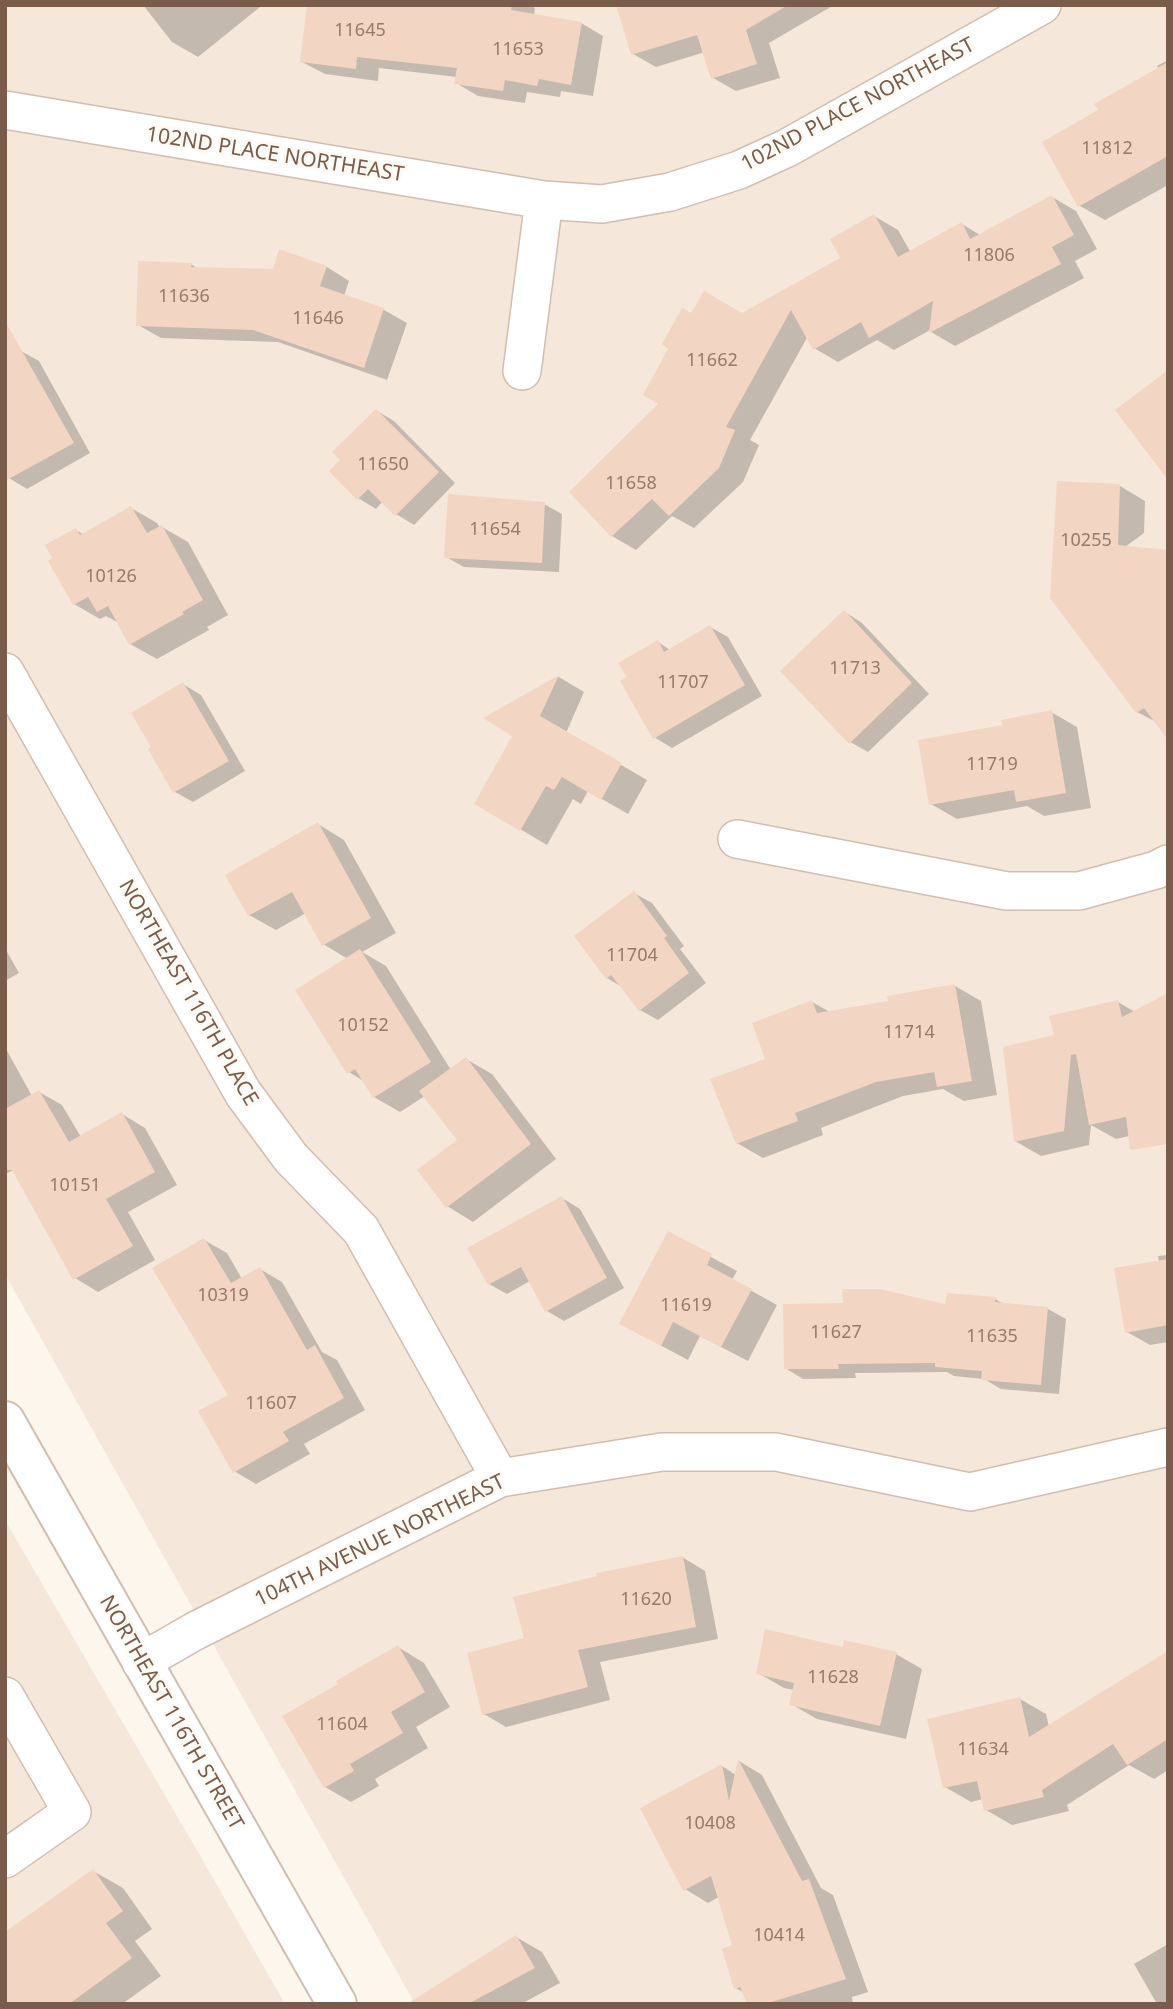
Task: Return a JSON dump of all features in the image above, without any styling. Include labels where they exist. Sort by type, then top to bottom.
[{"type":"street","name":"102ND PLACE NORTHEAST","points":[[5,110],[544,200],[602,205],[670,192],[739,170],[787,148],[1042,5]]},
{"type":"street","points":[[522,371],[544,200]]},
{"type":"street","name":"NORTHEAST 116TH PLACE","points":[[5,672],[243,1093],[291,1158],[361,1230],[500,1478]]},
{"type":"street","points":[[737,839],[1007,891],[1079,891],[1156,870],[1168,864]]},
{"type":"street","name":"NORTHEAST 116TH STREET","points":[[5,1421],[337,2004]]},
{"type":"street","name":"104TH AVENUE NORTHEAST","points":[[141,1662],[195,1631],[500,1478],[662,1452],[776,1451],[970,1492],[1168,1447]]},
{"type":"street","points":[[5,1696],[72,1812],[5,1858]]},
{"type":"shaded area","points":[[5,5],[1168,5],[1168,2004],[415,2004],[5,1274]]},
{"type":"shaded area","points":[[5,1520],[202,1859],[285,2004],[5,2004]]},
{"type":"building","points":[[307,5],[512,5],[511,10],[582,22],[571,85],[539,79],[537,86],[505,80],[503,91],[454,84],[457,68],[357,57],[356,69],[300,62]]},
{"type":"building","points":[[616,5],[788,5],[746,30],[757,64],[711,79],[697,35],[631,55]]},
{"type":"building","points":[[1168,62],[1168,156],[1078,207],[1042,142],[1098,110],[1094,104]]},
{"type":"building","points":[[1052,195],[1074,235],[1052,247],[1061,264],[929,333],[933,301],[869,338],[861,322],[813,350],[791,310],[726,427],[735,430],[719,468],[669,516],[652,499],[611,537],[569,492],[658,404],[643,395],[668,349],[662,344],[682,308],[691,313],[704,291],[742,313],[840,258],[830,239],[874,214],[898,257],[962,222],[970,239]]},
{"type":"building","points":[[279,249],[327,266],[320,286],[384,308],[364,368],[253,330],[136,326],[138,261],[192,263],[191,267],[273,269]]},
{"type":"building","points":[[5,321],[74,443],[5,481]]},
{"type":"building","points":[[1168,370],[1168,480],[1115,410]]},
{"type":"building","points":[[376,409],[439,472],[395,516],[368,489],[357,500],[329,471],[340,460],[332,452]]},
{"type":"building","points":[[1057,481],[1120,484],[1118,545],[1168,550],[1168,740],[1144,708],[1136,713],[1050,598]]},
{"type":"building","points":[[448,494],[545,502],[542,563],[444,558]]},
{"type":"building","points":[[131,506],[147,533],[162,525],[203,600],[129,645],[108,606],[97,612],[88,597],[73,605],[48,561],[52,558],[45,545],[76,528],[80,535]]},
{"type":"building","points":[[844,610],[912,683],[849,744],[780,671]]},
{"type":"building","points":[[710,625],[745,685],[653,739],[620,681],[627,677],[618,663],[658,640],[664,652]]},
{"type":"building","points":[[559,675],[540,716],[622,763],[601,800],[562,777],[554,790],[546,786],[520,831],[474,804],[512,736],[483,718]]},
{"type":"building","points":[[183,682],[229,761],[173,793],[131,713]]},
{"type":"building","points":[[1052,710],[1066,793],[1016,802],[1014,790],[929,805],[918,740],[1003,725],[1001,720]]},
{"type":"building","points":[[318,822],[371,918],[322,946],[292,892],[248,916],[225,875]]},
{"type":"building","points":[[634,891],[667,936],[664,938],[689,973],[639,1011],[611,975],[606,979],[574,936]]},
{"type":"building","points":[[360,949],[431,1062],[373,1098],[355,1069],[347,1074],[295,990]]},
{"type":"building","points":[[955,984],[972,1081],[937,1087],[934,1072],[876,1082],[795,1113],[798,1121],[736,1144],[710,1079],[765,1059],[752,1023],[812,1000],[817,1013],[888,1001],[887,996]]},
{"type":"building","points":[[1168,993],[1168,1144],[1130,1150],[1126,1117],[1089,1125],[1076,1054],[1071,1055],[1064,1131],[1014,1142],[1003,1047],[1054,1035],[1049,1016],[1118,1000],[1122,1017]]},
{"type":"building","points":[[466,1057],[531,1144],[446,1208],[417,1170],[457,1140],[419,1091]]},
{"type":"building","points":[[39,1090],[69,1142],[122,1112],[155,1172],[106,1199],[133,1246],[73,1280],[12,1170],[5,1170],[5,1109]]},
{"type":"building","points":[[562,1196],[607,1278],[545,1312],[521,1267],[488,1285],[467,1248]]},
{"type":"building","points":[[668,1231],[712,1254],[707,1265],[752,1289],[721,1347],[673,1322],[661,1346],[619,1324]]},
{"type":"building","points":[[204,1238],[231,1283],[260,1267],[307,1350],[315,1345],[344,1398],[283,1432],[289,1441],[233,1473],[198,1411],[228,1395],[152,1268]]},
{"type":"building","points":[[1168,1259],[1168,1325],[1125,1333],[1114,1268]]},
{"type":"building","points":[[842,1289],[880,1289],[945,1304],[947,1293],[996,1297],[995,1302],[1048,1307],[1041,1385],[981,1380],[982,1371],[935,1367],[935,1363],[838,1364],[839,1369],[784,1369],[783,1304],[843,1303]]},
{"type":"building","points":[[683,1556],[696,1627],[578,1650],[588,1687],[482,1715],[467,1653],[524,1638],[513,1597],[597,1576],[596,1573]]},
{"type":"building","points":[[765,1629],[843,1647],[844,1640],[897,1652],[880,1726],[789,1705],[794,1683],[756,1674]]},
{"type":"building","points":[[398,1645],[425,1692],[391,1712],[403,1733],[350,1764],[354,1771],[324,1788],[282,1716]]},
{"type":"building","points":[[1168,1651],[1168,1739],[1127,1765],[1113,1744],[1042,1790],[1044,1797],[984,1811],[977,1781],[943,1788],[927,1719],[1020,1697],[1029,1737]]},
{"type":"building","points":[[738,1759],[802,1881],[809,1879],[846,1979],[765,2004],[747,2004],[740,1987],[734,1989],[722,1949],[732,1945],[711,1876],[683,1891],[640,1808],[722,1764],[729,1801]]},
{"type":"building","points":[[93,1869],[123,1911],[106,1923],[132,1958],[69,2004],[5,2004],[5,1932]]},
{"type":"building","points":[[516,1935],[535,1968],[468,2004],[407,2004]]}]
